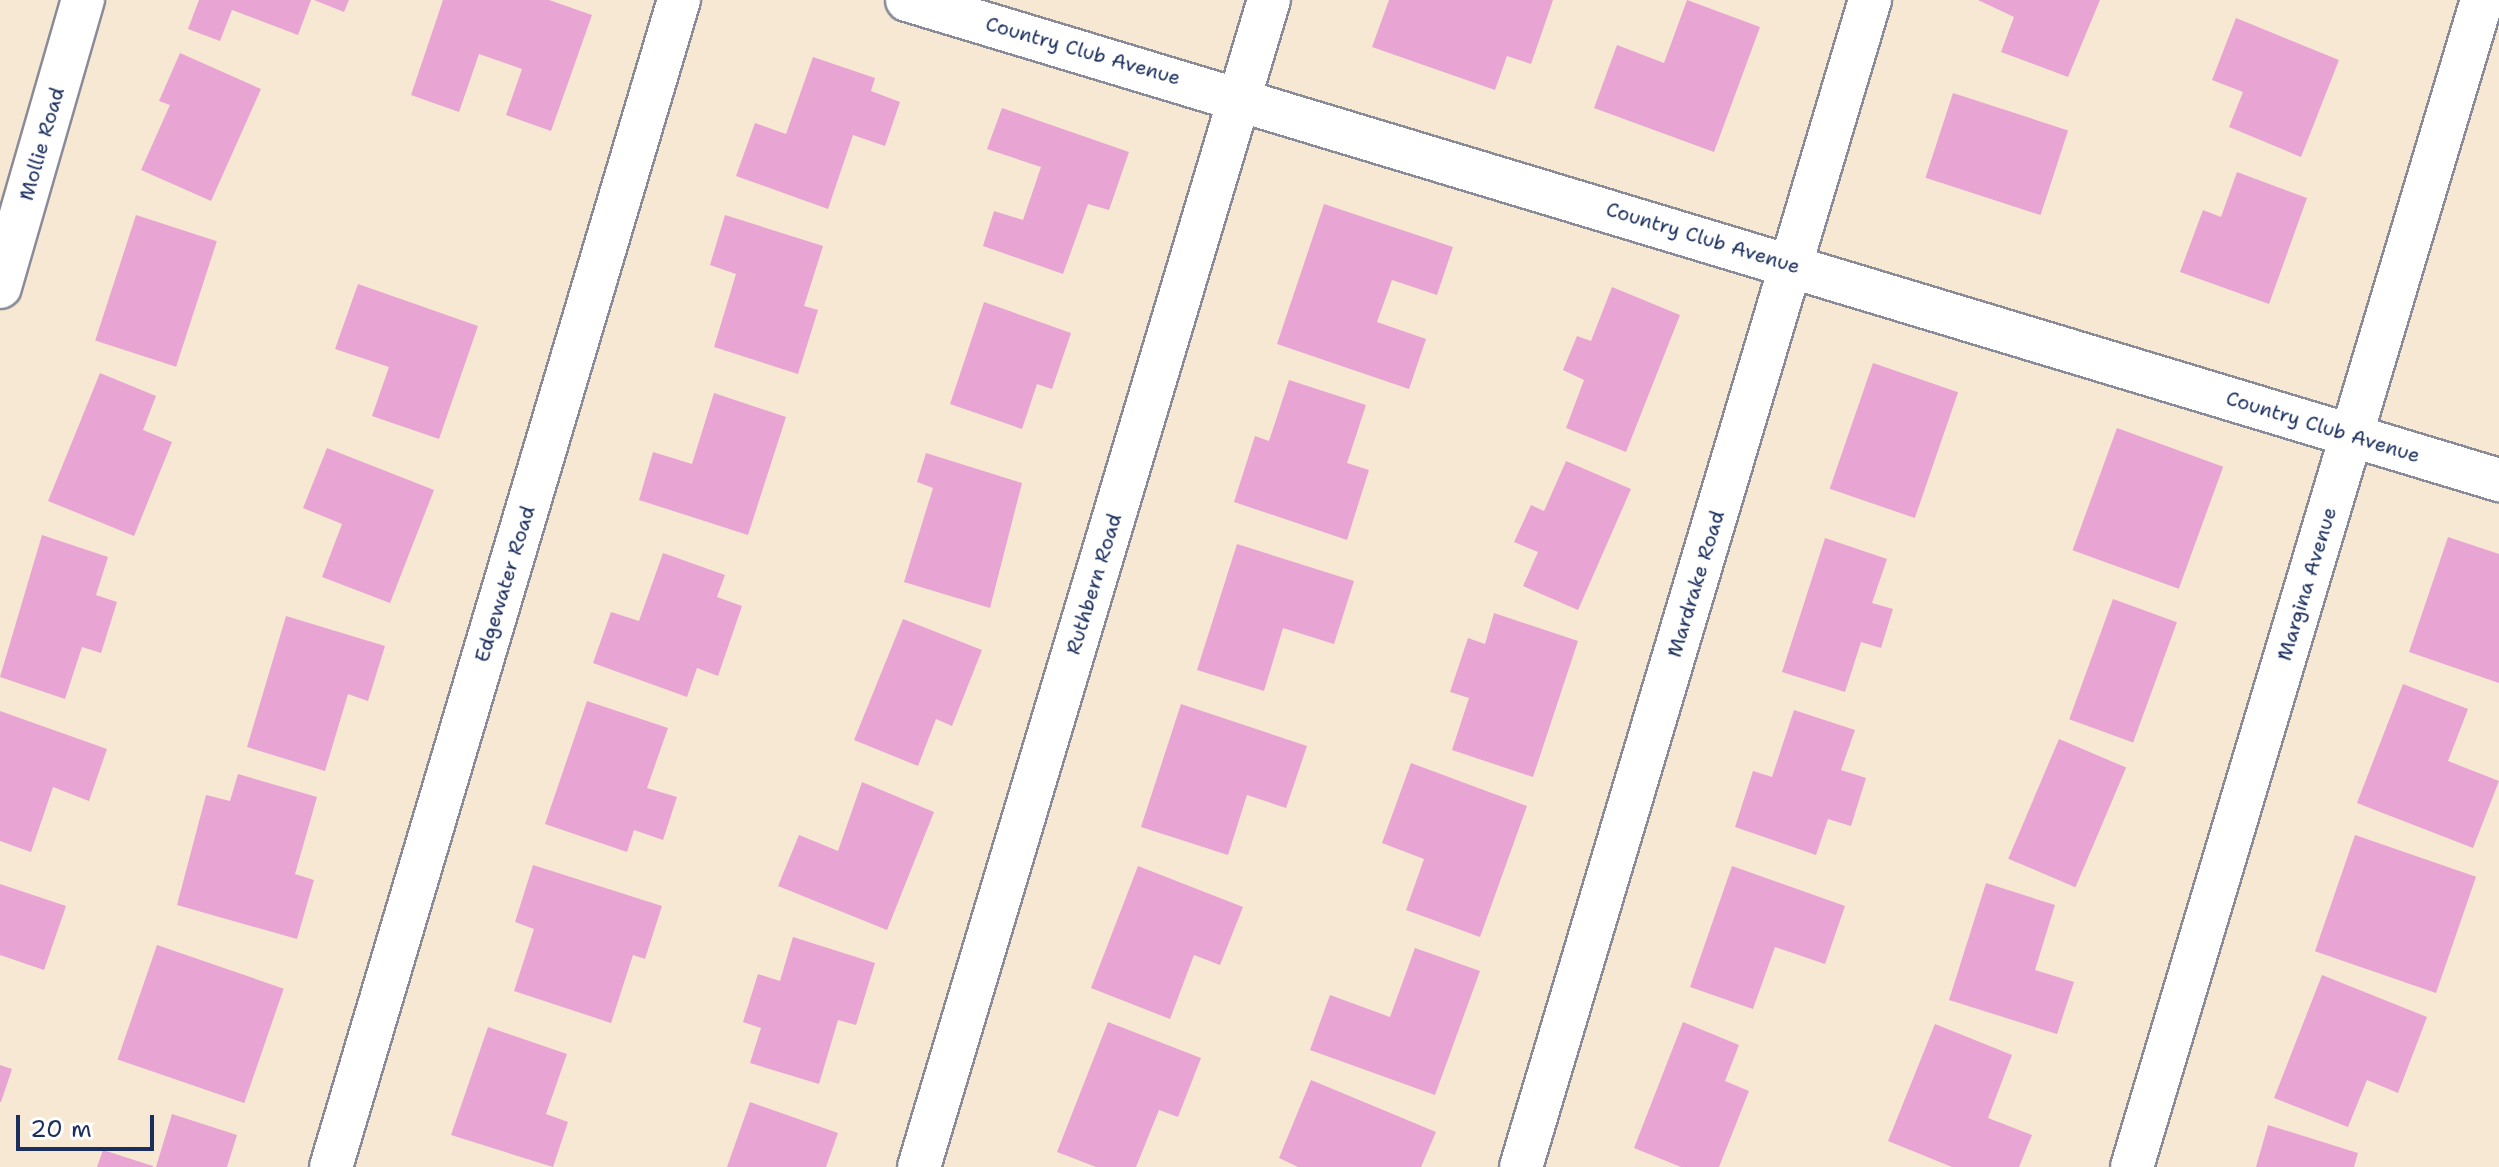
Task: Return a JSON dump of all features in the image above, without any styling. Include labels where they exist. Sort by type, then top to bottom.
[{"type":"street","name":"Mollie Road","points":[[0,287],[83,0]]},
{"type":"street","name":"Edgewater Road","points":[[331,1167],[679,0]]},
{"type":"street","name":"Country Club Avenue","points":[[907,0],[1240,97],[2499,480]]},
{"type":"street","name":"Ruthbern Road","points":[[919,1167],[1269,0]]},
{"type":"street","name":"Mardrake Road","points":[[1521,1167],[1870,0]]},
{"type":"street","name":"Margina Avenue","points":[[2132,1167],[2482,0]]},
{"type":"building","points":[[199,0],[311,0],[298,35],[232,10],[220,41],[188,29]]},
{"type":"building","points":[[314,0],[349,0],[344,12]]},
{"type":"building","points":[[443,0],[549,0],[592,15],[551,131],[506,115],[522,69],[479,54],[459,112],[411,95]]},
{"type":"building","points":[[1389,0],[1553,0],[1531,64],[1507,56],[1495,90],[1372,47]]},
{"type":"building","points":[[1687,0],[1760,27],[1714,152],[1594,108],[1617,45],[1664,63]]},
{"type":"building","points":[[1978,0],[2100,0],[2068,77],[2001,52],[2014,17]]},
{"type":"building","points":[[2236,18],[2339,60],[2301,157],[2229,127],[2243,92],[2212,80]]},
{"type":"building","points":[[180,53],[261,89],[211,201],[141,170],[170,105],[159,101]]},
{"type":"building","points":[[813,57],[875,78],[871,91],[900,102],[885,146],[853,135],[828,209],[736,176],[755,123],[786,134]]},
{"type":"building","points":[[1953,93],[2068,130],[2041,215],[1925,178]]},
{"type":"building","points":[[1002,108],[1129,152],[1109,210],[1088,204],[1063,274],[983,246],[994,211],[1023,220],[1041,167],[987,149]]},
{"type":"building","points":[[2237,172],[2307,198],[2269,304],[2180,272],[2203,210],[2221,217]]},
{"type":"building","points":[[1324,204],[1453,247],[1437,295],[1392,280],[1377,322],[1426,339],[1409,389],[1277,344]]},
{"type":"building","points":[[136,215],[217,241],[176,367],[95,341]]},
{"type":"building","points":[[725,215],[823,246],[804,306],[818,310],[798,374],[714,347],[736,274],[710,265]]},
{"type":"building","points":[[358,284],[478,326],[439,439],[372,416],[389,367],[335,349]]},
{"type":"building","points":[[1612,287],[1680,315],[1626,452],[1566,428],[1584,380],[1563,370],[1577,336],[1591,341]]},
{"type":"building","points":[[984,302],[1071,333],[1052,389],[1037,384],[1022,429],[950,404]]},
{"type":"building","points":[[1873,363],[1958,392],[1915,518],[1830,489]]},
{"type":"building","points":[[100,373],[156,396],[143,430],[172,442],[134,536],[48,501]]},
{"type":"building","points":[[1289,380],[1366,405],[1347,463],[1369,470],[1347,540],[1234,502],[1255,436],[1269,441]]},
{"type":"building","points":[[714,393],[786,417],[748,535],[639,500],[653,452],[692,464]]},
{"type":"building","points":[[2117,428],[2223,467],[2179,589],[2073,550]]},
{"type":"building","points":[[327,448],[434,490],[390,603],[322,577],[342,524],[303,508]]},
{"type":"building","points":[[926,453],[1022,483],[990,608],[904,582],[933,488],[917,482]]},
{"type":"building","points":[[1566,461],[1631,489],[1578,610],[1523,586],[1538,552],[1514,542],[1531,505],[1544,511]]},
{"type":"building","points":[[42,535],[108,557],[96,595],[117,602],[101,653],[82,647],[65,699],[0,677]]},
{"type":"building","points":[[2448,537],[2499,554],[2499,683],[2409,652]]},
{"type":"building","points":[[1825,538],[1887,559],[1872,603],[1893,609],[1881,648],[1861,642],[1845,692],[1782,672]]},
{"type":"building","points":[[1237,544],[1354,581],[1334,644],[1283,628],[1264,691],[1197,670]]},
{"type":"building","points":[[663,553],[725,575],[717,597],[742,606],[718,676],[697,668],[687,697],[593,663],[611,612],[639,621]]},
{"type":"building","points":[[2113,599],[2177,622],[2133,743],[2069,719]]},
{"type":"building","points":[[1494,613],[1578,641],[1533,777],[1452,750],[1469,698],[1450,692],[1468,638],[1485,644]]},
{"type":"building","points":[[286,616],[385,646],[368,701],[348,694],[325,771],[247,747]]},
{"type":"building","points":[[903,619],[982,650],[952,726],[936,719],[918,766],[854,740]]},
{"type":"building","points":[[2403,684],[2468,709],[2448,761],[2499,781],[2473,848],[2357,803]]},
{"type":"building","points":[[587,701],[668,728],[647,788],[677,797],[663,840],[634,830],[627,852],[545,824]]},
{"type":"building","points":[[1181,704],[1307,746],[1286,808],[1247,795],[1228,855],[1141,827]]},
{"type":"building","points":[[1794,710],[1855,730],[1841,770],[1866,778],[1851,826],[1828,819],[1816,855],[1735,827],[1753,771],[1772,777]]},
{"type":"building","points":[[0,711],[107,749],[89,801],[53,787],[31,852],[0,841]]},
{"type":"building","points":[[2059,739],[2126,768],[2075,887],[2008,859]]},
{"type":"building","points":[[1411,763],[1527,806],[1480,937],[1406,910],[1424,859],[1382,843]]},
{"type":"building","points":[[238,774],[317,797],[295,874],[314,880],[297,939],[177,905],[206,795],[230,801]]},
{"type":"building","points":[[862,782],[934,812],[887,930],[778,886],[799,835],[838,851]]},
{"type":"building","points":[[2355,835],[2476,877],[2436,993],[2315,951]]},
{"type":"building","points":[[533,865],[662,906],[645,959],[633,955],[611,1023],[514,991],[534,929],[515,922]]},
{"type":"building","points":[[1138,866],[1243,907],[1220,965],[1194,955],[1170,1019],[1091,988]]},
{"type":"building","points":[[1732,866],[1845,906],[1825,964],[1775,947],[1753,1009],[1690,987]]},
{"type":"building","points":[[1986,883],[2055,905],[2035,970],[2074,982],[2057,1034],[1949,1000]]},
{"type":"building","points":[[0,884],[66,906],[44,970],[0,955]]},
{"type":"building","points":[[793,937],[875,963],[856,1025],[838,1020],[819,1084],[750,1063],[761,1028],[743,1022],[758,974],[780,981]]},
{"type":"building","points":[[157,945],[284,989],[244,1103],[118,1059]]},
{"type":"building","points":[[1415,948],[1480,971],[1435,1095],[1310,1050],[1330,995],[1390,1017]]},
{"type":"building","points":[[2322,975],[2427,1017],[2398,1093],[2367,1080],[2348,1127],[2274,1098]]},
{"type":"building","points":[[1108,1022],[1201,1058],[1178,1117],[1159,1110],[1136,1167],[1096,1167],[1057,1152]]},
{"type":"building","points":[[1683,1022],[1739,1045],[1725,1081],[1749,1091],[1719,1167],[1681,1167],[1634,1148]]},
{"type":"building","points":[[1935,1024],[2012,1055],[1988,1118],[2032,1135],[2019,1167],[1952,1167],[1888,1141]]},
{"type":"building","points":[[488,1027],[567,1054],[546,1114],[568,1122],[553,1167],[451,1135]]},
{"type":"building","points":[[0,1065],[12,1069],[1,1102],[0,1102]]},
{"type":"building","points":[[1311,1080],[1436,1132],[1421,1167],[1298,1167],[1279,1158]]},
{"type":"building","points":[[750,1102],[838,1133],[826,1167],[727,1167]]},
{"type":"building","points":[[172,1114],[237,1135],[227,1167],[156,1167]]},
{"type":"building","points":[[2268,1125],[2358,1153],[2354,1167],[2256,1167]]},
{"type":"building","points":[[103,1150],[153,1166],[153,1167],[97,1167]]}]
